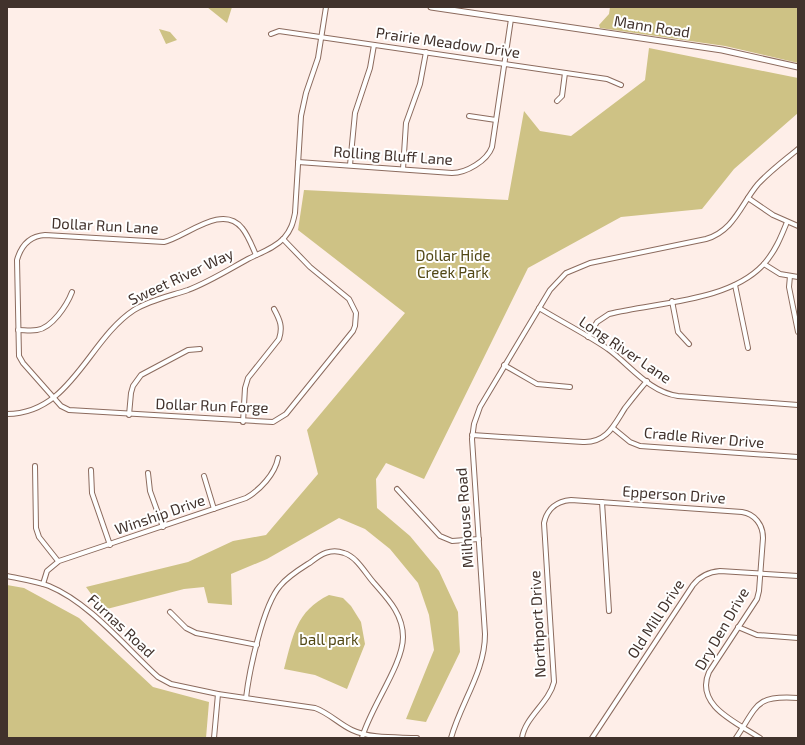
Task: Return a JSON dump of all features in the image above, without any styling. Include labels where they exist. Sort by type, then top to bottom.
[{"type":"main road","name":"Mann Road","points":[[431,7],[722,50],[798,66]]},
{"type":"street","name":"Sweet River Way","points":[[7,414],[21,413],[37,408],[54,398],[126,316],[148,303],[197,286],[283,239],[293,224],[304,103],[318,58],[326,7]]},
{"type":"street","points":[[469,116],[496,120],[511,19]]},
{"type":"street","name":"Prairie Meadow Drive","points":[[271,34],[278,31],[426,52],[607,79],[621,85]]},
{"type":"street","points":[[350,166],[355,113],[370,68],[374,45]]},
{"type":"street","points":[[403,169],[406,123],[420,84],[426,52]]},
{"type":"street","points":[[557,101],[562,96],[565,73]]},
{"type":"street","name":"Rolling Bluff Lane","points":[[298,162],[457,173],[466,171],[482,160],[491,150],[496,120]]},
{"type":"street","name":"Milhouse Road","points":[[451,738],[459,715],[480,670],[484,650],[485,634],[472,435],[477,411],[504,365],[556,283],[574,268],[590,262],[714,236],[730,225],[748,198],[766,177],[798,149]]},
{"type":"street","points":[[748,198],[787,222],[798,226]]},
{"type":"street","name":"Dollar Run Lane","points":[[26,242],[32,238],[44,235],[164,242],[177,238],[212,220],[221,218],[229,219],[241,226],[256,255]]},
{"type":"street","points":[[588,337],[597,322],[606,316],[717,292],[735,285],[749,277],[764,264],[775,248],[787,222]]},
{"type":"street","name":"Dollar Run Forge","points":[[26,242],[19,252],[18,260],[18,348],[23,363],[62,406],[76,412],[243,422],[273,422],[286,414],[355,326],[356,313],[349,299],[310,267],[283,239]]},
{"type":"street","points":[[764,264],[776,272],[798,277]]},
{"type":"street","points":[[790,276],[789,287],[798,332]]},
{"type":"street","points":[[735,285],[748,348]]},
{"type":"street","points":[[18,330],[37,330],[47,326],[68,300],[72,292]]},
{"type":"street","points":[[672,301],[678,332],[689,344]]},
{"type":"street","name":"Long River Lane","points":[[539,308],[609,350],[661,391],[675,396],[798,405]]},
{"type":"street","points":[[243,422],[245,388],[248,378],[279,339],[281,332],[280,320],[274,309]]},
{"type":"street","points":[[129,415],[131,393],[141,375],[188,350],[200,349]]},
{"type":"street","points":[[504,365],[537,384],[570,387]]},
{"type":"street","points":[[472,435],[586,442],[600,439],[613,428],[647,381]]},
{"type":"street","name":"Cradle River Drive","points":[[613,428],[630,442],[640,446],[798,457]]},
{"type":"street","name":"Winship Drive","points":[[42,584],[47,571],[58,562],[244,499],[254,493],[276,468],[278,458]]},
{"type":"street","points":[[35,466],[36,528],[39,537],[58,562]]},
{"type":"street","points":[[92,470],[92,493],[110,545]]},
{"type":"street","points":[[148,472],[150,491],[163,527]]},
{"type":"street","points":[[204,476],[214,509]]},
{"type":"street","points":[[397,490],[442,537],[452,541],[479,539]]},
{"type":"street","name":"Epperson Drive","points":[[544,524],[550,510],[562,501],[571,500],[740,512],[749,514],[759,522],[763,531],[761,574]]},
{"type":"street","points":[[602,502],[609,612]]},
{"type":"street","name":"Northport Drive","points":[[522,738],[525,728],[551,692],[554,682],[544,524]]},
{"type":"street","points":[[363,736],[400,654],[403,645],[402,628],[395,608],[354,559],[346,553],[335,551],[321,554],[280,586],[270,600],[248,676],[246,698],[315,708],[326,712],[363,736],[417,738]]},
{"type":"street","name":"Old Mill Drive","points":[[592,738],[698,580],[707,573],[718,571],[798,576]]},
{"type":"street","name":"Dry Den Drive","points":[[760,738],[713,706],[708,699],[705,686],[709,672],[757,600],[760,591],[761,574]]},
{"type":"street","name":"Furnas Road","points":[[7,576],[42,584],[76,601],[161,679],[175,685],[246,698]]},
{"type":"street","points":[[170,612],[186,628],[196,633],[257,645]]},
{"type":"street","points":[[738,627],[758,635],[798,638]]},
{"type":"street","points":[[214,738],[218,694]]},
{"type":"street","points":[[736,738],[757,706],[766,699],[778,697],[798,698]]},
{"type":"green space","points":[[207,7],[232,7],[227,23]]},
{"type":"green space","points":[[610,7],[798,7],[798,63],[725,46],[600,28],[599,25],[609,14]]},
{"type":"green space","points":[[159,29],[170,32],[177,40],[166,44]]},
{"type":"green space","name":"Dollar Hide Creek Park","points":[[649,48],[798,78],[798,113],[734,169],[702,209],[621,217],[528,268],[424,479],[386,463],[376,479],[377,508],[410,536],[439,571],[458,612],[460,652],[426,722],[406,719],[434,650],[429,615],[418,583],[390,549],[365,529],[339,518],[267,559],[231,574],[232,605],[208,603],[204,587],[184,589],[103,610],[86,587],[188,562],[233,541],[266,535],[318,474],[307,430],[405,313],[298,230],[304,190],[508,200],[524,111],[540,131],[571,136],[645,80]]},
{"type":"green space","points":[[7,585],[24,588],[79,618],[153,687],[209,702],[206,738],[7,738]]},
{"type":"green space","name":"ball park","points":[[329,595],[343,598],[351,606],[361,622],[365,644],[347,689],[315,675],[284,669],[293,635],[303,617],[318,601]]}]
